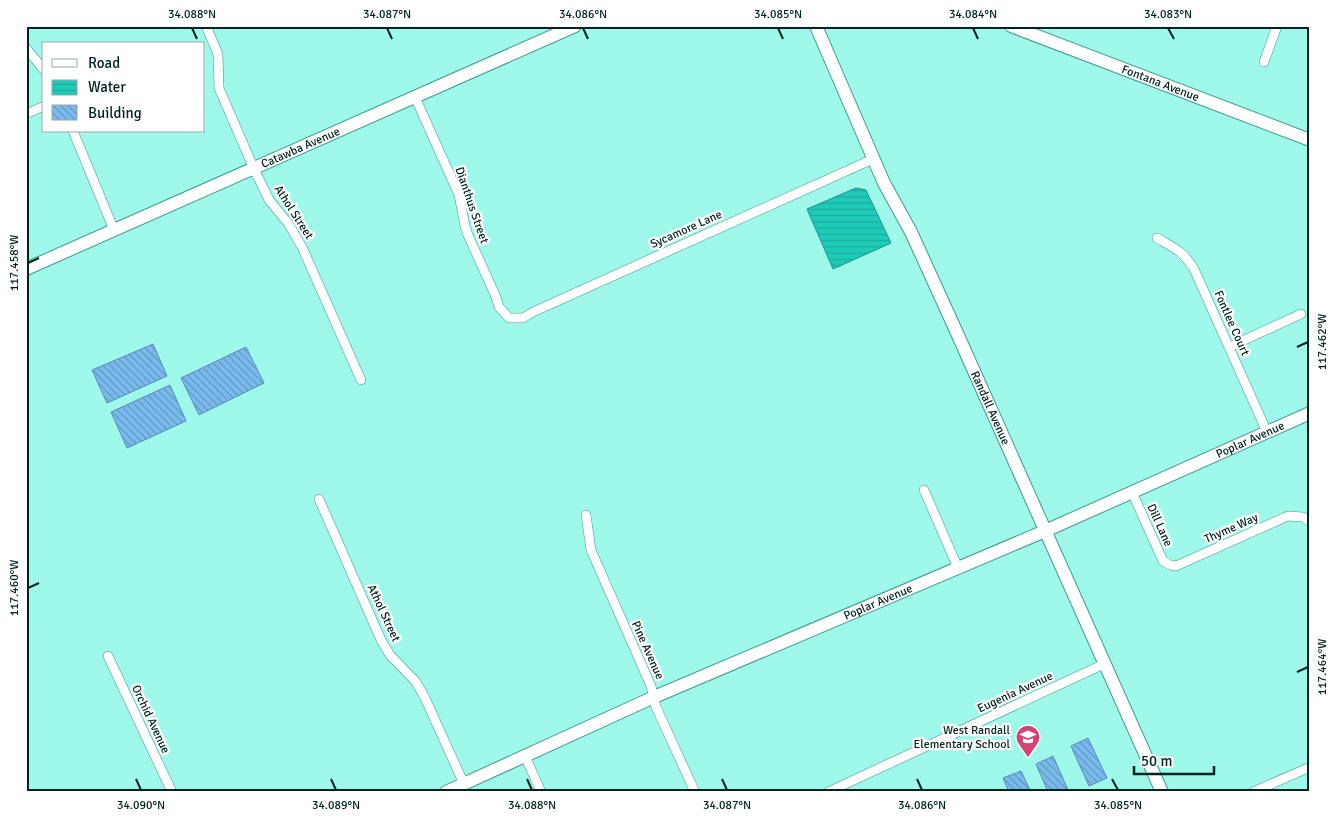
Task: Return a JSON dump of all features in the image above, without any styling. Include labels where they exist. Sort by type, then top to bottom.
[{"type":"street","name":"Athol Street","points":[[206,26],[218,54],[219,88],[254,169],[269,200],[288,223],[302,247],[361,380]]},
{"type":"street","name":"Catawba Avenue","points":[[26,269],[575,26]]},
{"type":"street","name":"Randall Avenue","points":[[816,26],[884,183],[911,232],[1162,792]]},
{"type":"street","name":"Fontana Avenue","points":[[1011,26],[1310,140]]},
{"type":"street","points":[[1264,62],[1277,26]]},
{"type":"street","points":[[26,48],[42,68]]},
{"type":"street","name":"Dianthus Street","points":[[416,97],[459,195],[465,226],[499,307],[510,318]]},
{"type":"street","points":[[26,114],[42,107]]},
{"type":"street","points":[[73,132],[114,230]]},
{"type":"street","name":"Sycamore Lane","points":[[510,318],[523,318],[873,158]]},
{"type":"street","name":"Fontlee Court","points":[[1157,238],[1180,252],[1188,259],[1194,269],[1267,432]]},
{"type":"street","points":[[1229,347],[1300,314]]},
{"type":"street","name":"Poplar Avenue","points":[[446,792],[654,697],[1045,531],[1310,413]]},
{"type":"street","points":[[924,490],[958,568]]},
{"type":"street","name":"Dill Lane","points":[[1132,492],[1163,561],[1170,565]]},
{"type":"street","name":"Athol Street","points":[[319,499],[381,640],[390,655],[416,682],[464,784]]},
{"type":"street","name":"Pine Avenue","points":[[586,515],[591,550],[651,686],[656,707],[695,792]]},
{"type":"street","name":"Thyme Way","points":[[1170,565],[1176,566],[1288,516],[1306,520]]},
{"type":"street","name":"Orchid Avenue","points":[[108,656],[172,792]]},
{"type":"street","name":"Eugenia Avenue","points":[[828,792],[1104,664]]},
{"type":"street","points":[[525,756],[541,792]]},
{"type":"street","points":[[1253,792],[1310,767]]},
{"type":"water","points":[[856,188],[866,190],[891,243],[833,269],[807,209]]},
{"type":"building","points":[[153,344],[167,376],[107,403],[92,370]]},
{"type":"building","points":[[246,347],[264,383],[199,415],[181,378]]},
{"type":"building","points":[[170,385],[186,421],[127,448],[111,412]]},
{"type":"building","points":[[1088,738],[1107,778],[1089,786],[1071,746]]},
{"type":"building","points":[[1053,756],[1069,792],[1048,792],[1036,764]]},
{"type":"building","points":[[1021,771],[1031,792],[1009,792],[1003,778]]},
{"type":"place","name":"West Randall Elementary School","points":[[1028,758]]}]
